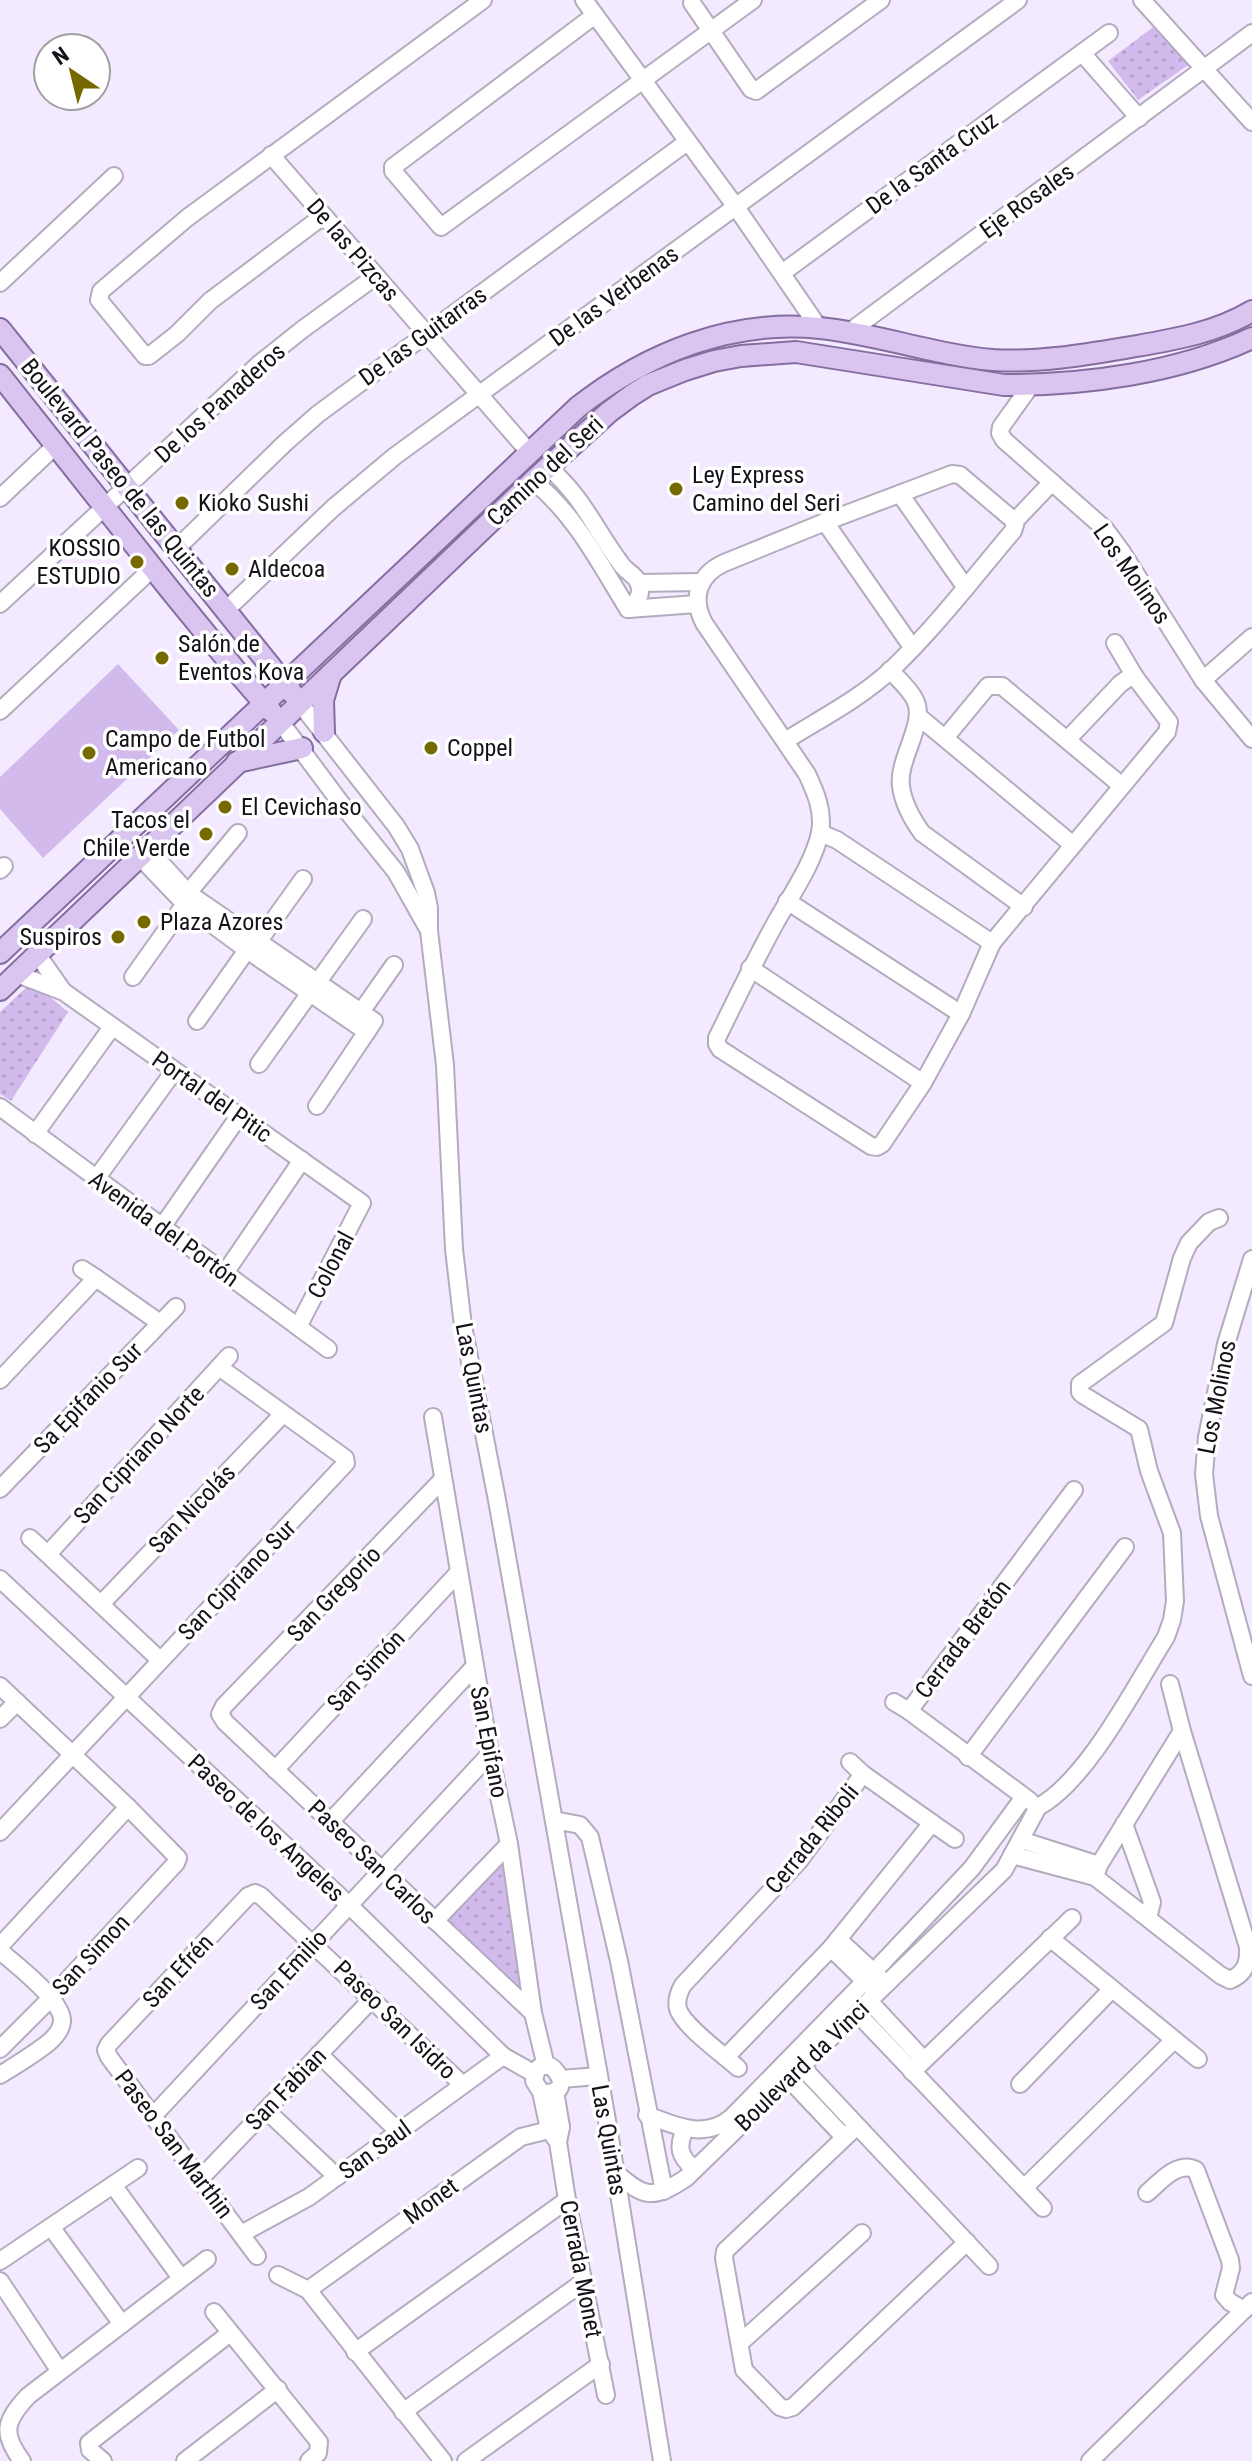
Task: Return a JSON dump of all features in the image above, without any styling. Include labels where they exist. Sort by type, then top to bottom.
[{"type":"main road","name":"Camino del Seri","points":[[0,953],[578,407],[603,388],[661,355],[701,340],[743,331],[819,328],[993,360],[1071,358],[1176,340],[1210,330],[1252,311]]},
{"type":"main road","name":"Boulevard Paseo de las Quintas","points":[[0,329],[299,702]]},
{"type":"main road","name":"Camino del Seri","points":[[0,990],[279,720],[541,474],[609,412],[648,385],[685,370],[741,356],[796,352],[1004,385],[1031,385],[1167,366],[1213,355],[1252,338]]},
{"type":"main road","name":"Boulevard Paseo de las Quintas","points":[[2,383],[279,720]]},
{"type":"main road","points":[[230,735],[241,701],[238,673]]},
{"type":"main road","points":[[324,732],[323,700],[331,673]]},
{"type":"main road","points":[[237,762],[302,748]]},
{"type":"street","points":[[323,216],[210,301],[177,334],[149,356],[145,356],[99,300],[100,294],[187,218],[483,0]]},
{"type":"street","points":[[584,0],[736,207],[819,328]]},
{"type":"street","points":[[595,15],[393,167],[393,171],[440,225],[445,226],[753,0]]},
{"type":"street","points":[[692,3],[751,89],[756,91],[881,0]]},
{"type":"street","name":"De las Verbenas","points":[[226,610],[362,482],[1018,0]]},
{"type":"street","points":[[1142,0],[1250,117]]},
{"type":"street","name":"De la Santa Cruz","points":[[782,273],[1109,33]]},
{"type":"street","name":"Eje Rosales","points":[[848,333],[1252,33]]},
{"type":"street","points":[[1082,53],[1139,118]]},
{"type":"street","name":"De las Guitarras","points":[[176,549],[285,443],[327,408],[687,142]]},
{"type":"street","name":"De las Pizcas","points":[[271,155],[530,453]]},
{"type":"street","points":[[0,283],[114,176]]},
{"type":"street","name":"De los Panaderos","points":[[0,604],[259,364],[376,276]]},
{"type":"street","name":"Los Molinos","points":[[1031,385],[1001,427],[1004,440],[1115,541],[1203,680],[1252,739]]},
{"type":"street","points":[[0,498],[55,446]]},
{"type":"street","points":[[639,583],[700,582],[717,567],[825,522],[957,473],[1014,522]]},
{"type":"street","points":[[541,474],[577,495],[623,567],[631,571],[639,583],[638,600],[628,609]]},
{"type":"street","points":[[541,474],[628,609]]},
{"type":"street","points":[[785,741],[890,670],[966,588],[1013,531],[1014,522],[1052,482]]},
{"type":"street","points":[[900,494],[966,588]]},
{"type":"street","points":[[579,530],[594,520]]},
{"type":"street","points":[[825,522],[912,647]]},
{"type":"street","points":[[608,577],[623,567]]},
{"type":"street","points":[[0,711],[153,568]]},
{"type":"street","points":[[700,582],[697,604],[704,623],[807,774],[821,813],[820,833],[812,855],[750,968],[717,1044],[720,1049],[874,1147],[882,1144],[923,1083],[961,1014],[992,943],[1167,732],[1169,722],[1135,677],[1115,643]]},
{"type":"street","points":[[628,609],[697,604]]},
{"type":"street","points":[[1203,680],[1252,637]]},
{"type":"street","points":[[890,670],[916,701],[918,716],[903,766],[901,785],[911,819],[922,833],[1024,907]]},
{"type":"street","points":[[1067,740],[1120,684],[1135,677]]},
{"type":"street","points":[[945,738],[988,686],[1002,686],[1122,786]]},
{"type":"street","name":"Las Quintas","points":[[299,702],[381,804],[410,849],[426,893],[445,1065],[458,1287],[554,1820],[662,2461]]},
{"type":"street","points":[[918,716],[1073,845]]},
{"type":"street","name":"Las Quintas","points":[[279,720],[396,872],[429,931]]},
{"type":"street","points":[[133,977],[186,898],[238,833]]},
{"type":"street","points":[[820,833],[850,848],[992,943]]},
{"type":"street","points":[[144,853],[186,898],[367,1022]]},
{"type":"street","points":[[197,1021],[303,879]]},
{"type":"street","points":[[787,901],[961,1014]]},
{"type":"street","points":[[259,1064],[363,919]]},
{"type":"street","name":"Portal del Pitic","points":[[37,954],[64,992]]},
{"type":"street","points":[[317,1106],[367,1022],[394,965]]},
{"type":"street","points":[[750,968],[923,1083]]},
{"type":"street","name":"Portal del Pitic","points":[[17,974],[64,992],[361,1202]]},
{"type":"street","points":[[35,1134],[112,1027]]},
{"type":"street","points":[[96,1179],[174,1071]]},
{"type":"street","name":"Avenida del Portón","points":[[0,1107],[328,1349]]},
{"type":"street","points":[[162,1227],[239,1116]]},
{"type":"street","points":[[225,1273],[302,1160]]},
{"type":"street","name":"Colonal","points":[[298,1327],[361,1208],[361,1202]]},
{"type":"street","points":[[1038,1807],[1050,1800],[1089,1760],[1166,1637],[1175,1601],[1172,1533],[1149,1471],[1139,1429],[1083,1395],[1080,1384],[1164,1323],[1189,1243],[1209,1222],[1219,1218]]},
{"type":"street","name":"Los Molinos","points":[[1252,1259],[1226,1344],[1207,1437],[1204,1474],[1209,1516],[1252,1676]]},
{"type":"street","points":[[0,1380],[89,1273],[160,1323]]},
{"type":"street","name":"Sa Epifanio Sur","points":[[0,1489],[176,1307]]},
{"type":"street","name":"San Cipriano Norte","points":[[48,1554],[224,1362],[283,1414]]},
{"type":"street","name":"San Cipriano Sur","points":[[0,1832],[347,1462],[283,1414]]},
{"type":"street","name":"San Nicolás","points":[[101,1604],[283,1414]]},
{"type":"street","name":"San Epifano","points":[[433,1417],[490,1754],[509,1844],[540,2070],[536,2087],[552,2087]]},
{"type":"street","name":"San Gregorio","points":[[224,1706],[442,1480]]},
{"type":"street","name":"Cerrada Bretón","points":[[1038,1807],[902,1706],[1074,1490]]},
{"type":"street","points":[[30,1538],[160,1660]]},
{"type":"street","points":[[968,1757],[1125,1547]]},
{"type":"street","name":"San Simón","points":[[275,1770],[458,1573]]},
{"type":"street","name":"Paseo de los Angeles","points":[[0,1579],[349,1905],[503,2056],[540,2070],[553,2067],[559,2072],[552,2087]]},
{"type":"street","points":[[330,1822],[475,1666]]},
{"type":"street","points":[[1021,1840],[1097,1871],[1148,1918],[1220,1975],[1230,1980],[1238,1977],[1246,1967],[1248,1947],[1170,1684]]},
{"type":"street","points":[[0,1686],[128,1807],[0,1948],[51,1998],[62,2021],[48,2042],[0,2075]]},
{"type":"street","points":[[0,1719],[17,1702]]},
{"type":"street","name":"Paseo San Carlos","points":[[224,1706],[220,1714],[222,1719],[533,2013]]},
{"type":"street","points":[[1097,1871],[1182,1731]]},
{"type":"street","name":"San Emilio","points":[[154,2115],[490,1754]]},
{"type":"street","points":[[850,1762],[863,1774]]},
{"type":"street","name":"Cerrada Riboli","points":[[863,1774],[932,1823],[835,1943],[732,2062],[682,2015],[678,2009],[683,1985],[799,1861],[863,1774]]},
{"type":"street","points":[[872,1991],[988,1848],[1024,1797]]},
{"type":"street","name":"San Simon","points":[[0,2049],[176,1863],[178,1858],[128,1807]]},
{"type":"street","name":"Boulevard da Vinci","points":[[717,2136],[732,2117],[992,1882],[1010,1859],[1038,1807]]},
{"type":"street","name":"Las Quintas","points":[[554,1820],[580,1825],[590,1837],[619,1961],[659,2192]]},
{"type":"street","points":[[932,1823],[955,1839]]},
{"type":"street","points":[[1124,1824],[1152,1902],[1148,1918]]},
{"type":"street","points":[[435,1921],[509,1844]]},
{"type":"street","points":[[988,1848],[1010,1859],[1097,1871]]},
{"type":"street","name":"Paseo San Isidro","points":[[255,1893],[314,1943],[463,2085]]},
{"type":"street","name":"San Efrén","points":[[107,2054],[109,2044],[248,1896],[255,1893]]},
{"type":"street","points":[[918,2066],[1072,1918]]},
{"type":"street","points":[[1050,1938],[1198,2059]]},
{"type":"street","points":[[835,1943],[872,1991],[918,2066],[1043,2208]]},
{"type":"street","points":[[1020,2084],[1112,1989]]},
{"type":"street","name":"Boulevard da Vinci","points":[[717,2136],[796,2073],[872,1991]]},
{"type":"street","name":"San Fabian","points":[[200,2179],[372,1999]]},
{"type":"street","points":[[1024,2188],[1174,2040]]},
{"type":"street","name":"Paseo San Marthin","points":[[107,2054],[257,2256]]},
{"type":"street","points":[[319,2054],[400,2133]]},
{"type":"street","name":"San Saul","points":[[241,2234],[309,2197],[503,2056]]},
{"type":"street","points":[[796,2073],[857,2126],[989,2266]]},
{"type":"street","points":[[796,2073],[844,2137]]},
{"type":"street","points":[[552,2087],[598,2076]]},
{"type":"street","name":"Cerrada Monet","points":[[552,2087],[567,2200],[606,2395]]},
{"type":"street","points":[[266,2110],[337,2177]]},
{"type":"street","points":[[615,2172],[642,2193],[659,2192],[686,2178],[717,2136],[685,2129],[647,2115]]},
{"type":"street","points":[[857,2126],[725,2251],[746,2372],[780,2407],[793,2407],[967,2242]]},
{"type":"street","points":[[685,2129],[680,2153],[694,2169]]},
{"type":"street","name":"Monet","points":[[308,2290],[521,2137],[556,2133]]},
{"type":"street","points":[[1147,2193],[1183,2167],[1196,2170],[1230,2260],[1224,2295],[1230,2302],[1248,2306]]},
{"type":"street","points":[[0,2261],[138,2168]]},
{"type":"street","points":[[113,2185],[181,2278]]},
{"type":"street","points":[[355,2352],[567,2200]]},
{"type":"street","points":[[51,2227],[122,2324]]},
{"type":"street","points":[[740,2343],[862,2233]]},
{"type":"street","points":[[22,2461],[13,2448],[7,2430],[13,2412],[59,2370],[207,2259]]},
{"type":"street","points":[[278,2275],[308,2290],[443,2461]]},
{"type":"street","points":[[0,2281],[59,2370]]},
{"type":"street","points":[[403,2412],[583,2282]]},
{"type":"street","points":[[1090,2461],[1248,2306]]},
{"type":"street","points":[[214,2312],[319,2442],[320,2448],[312,2459]]},
{"type":"street","points":[[103,2461],[89,2448],[89,2443],[230,2333]]},
{"type":"street","points":[[466,2461],[601,2364]]},
{"type":"street","points":[[185,2461],[278,2389]]},
{"type":"shaded area","points":[[1160,22],[1194,61],[1138,100],[1108,61]]},
{"type":"shaded area","name":"Campo de Futbol Americano","points":[[118,664],[179,730],[43,858],[0,809],[0,777]]},
{"type":"shaded area","points":[[32,982],[68,1012],[11,1101],[0,1094],[0,1012]]},
{"type":"shaded area","points":[[508,1853],[524,1993],[440,1921]]},
{"type":"place","name":"Ley Express Camino del Seri","points":[[676,489]]},
{"type":"place","name":"Kioko Sushi","points":[[182,503]]},
{"type":"place","name":"KOSSIO ESTUDIO","points":[[137,562]]},
{"type":"place","name":"Aldecoa","points":[[232,569]]},
{"type":"place","name":"Salón de Eventos Kova","points":[[162,658]]},
{"type":"place","name":"Coppel","points":[[431,748]]},
{"type":"place","name":"Campo de Futbol Americano","points":[[89,753]]},
{"type":"place","name":"El Cevichaso","points":[[225,807]]},
{"type":"place","name":"Tacos el Chile Verde","points":[[206,834]]},
{"type":"place","name":"Plaza Azores","points":[[144,922]]},
{"type":"place","name":"Suspiros","points":[[118,937]]}]
